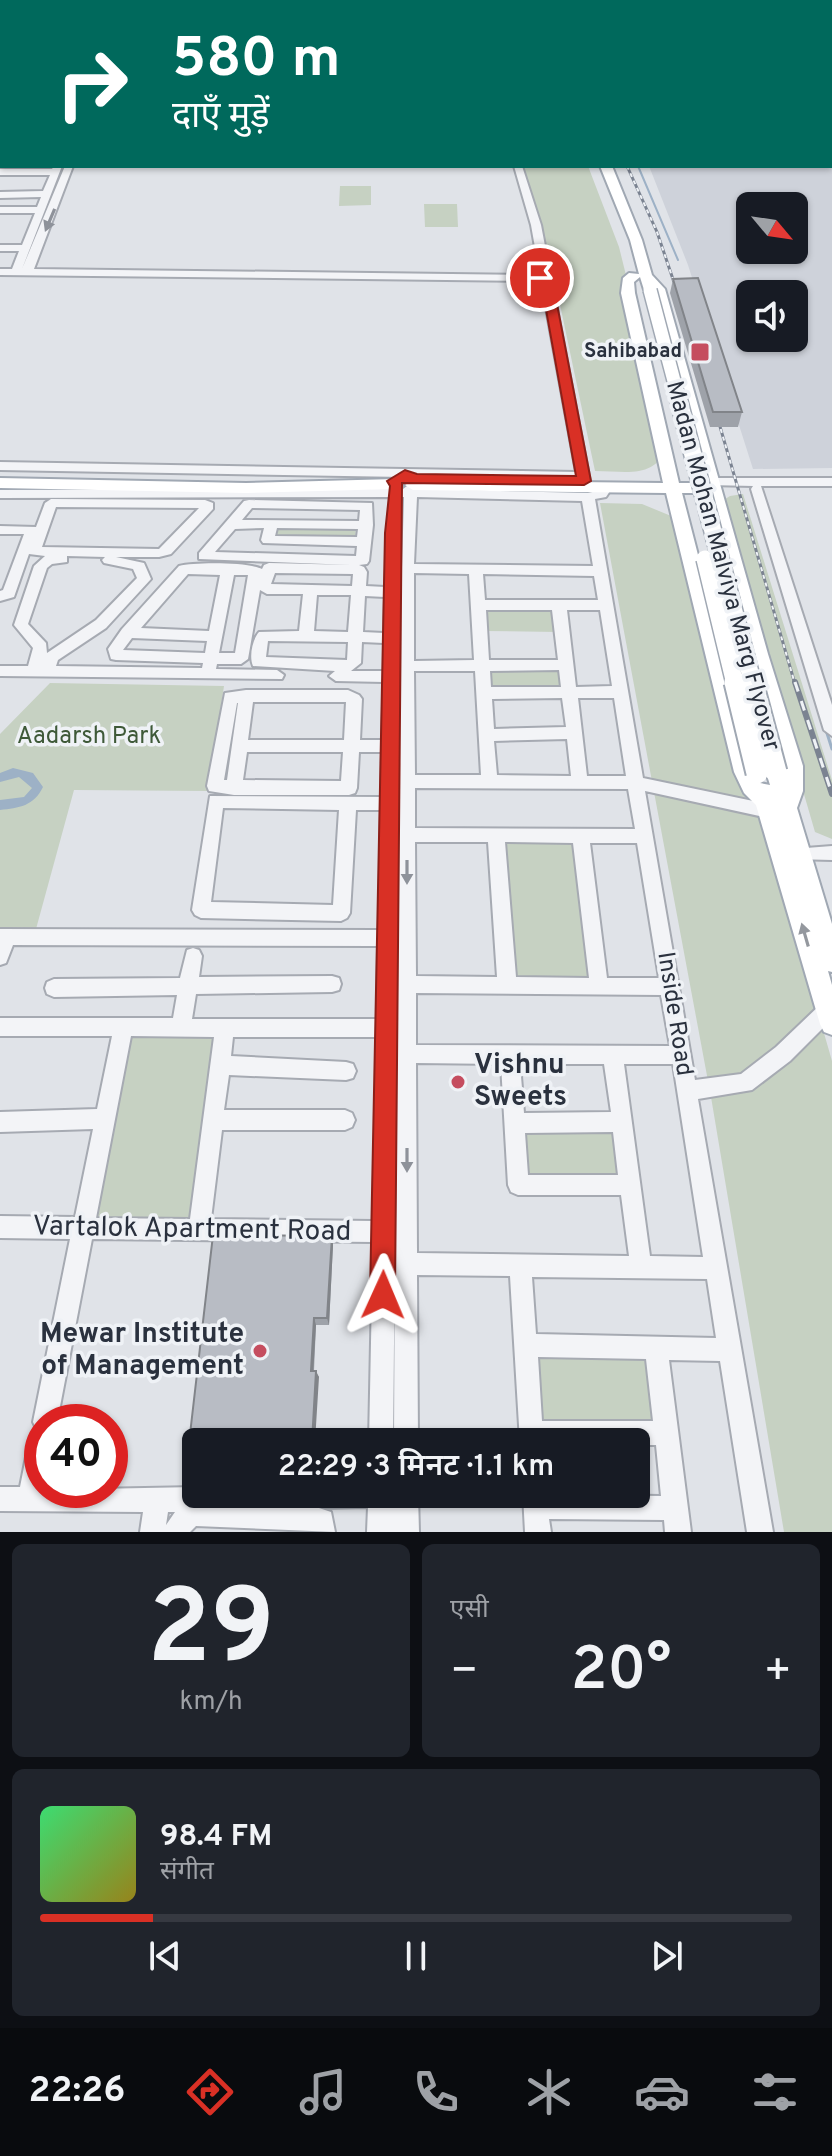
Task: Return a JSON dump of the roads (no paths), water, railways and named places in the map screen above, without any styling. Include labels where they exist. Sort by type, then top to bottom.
[{"type":"main road","points":[[597,168],[642,283]]},
{"type":"main road","points":[[607,168],[636,240],[642,283]]},
{"type":"main road","points":[[773,807],[793,791],[793,766],[708,484],[659,289],[628,281],[628,293],[666,462],[744,772],[751,787],[773,807],[799,854],[832,962]]},
{"type":"main road","name":"Madan Mohan Malviya Marg Flyover","points":[[642,283],[767,772]]},
{"type":"main road","points":[[356,471],[407,488],[610,485],[653,472],[666,462]]},
{"type":"main road","points":[[0,475],[373,479]]},
{"type":"main road","points":[[0,483],[246,488],[708,484]]},
{"type":"main road","name":"Madan Mohan Malviya Marg Flyover","points":[[708,484],[773,807]]},
{"type":"main road","points":[[610,485],[657,500],[681,513]]},
{"type":"main road","points":[[773,807],[830,1017]]},
{"type":"street","points":[[28,272],[68,168]]},
{"type":"street","name":"Inside Road","points":[[519,168],[536,225],[601,571],[760,1532]]},
{"type":"street","points":[[0,172],[56,169],[16,272]]},
{"type":"street","points":[[12,195],[22,173]]},
{"type":"street","points":[[0,195],[47,194]]},
{"type":"street","points":[[0,224],[3,210],[40,210]]},
{"type":"street","points":[[0,248],[25,248]]},
{"type":"street","points":[[0,272],[546,278]]},
{"type":"street","points":[[0,466],[356,471],[585,485]]},
{"type":"street","points":[[708,484],[832,482]]},
{"type":"street","points":[[708,484],[757,489],[832,488]]},
{"type":"street","points":[[0,503],[36,499],[131,500],[208,506],[166,551],[159,553],[34,551],[51,503],[131,500],[407,488]]},
{"type":"street","points":[[406,1428],[406,1264],[395,1232],[385,1117],[386,1028],[407,835],[390,746],[401,673],[391,638],[393,533],[407,488]]},
{"type":"street","points":[[381,1428],[382,1358],[407,1118],[407,984],[397,938],[389,804],[398,781],[407,568],[407,488]]},
{"type":"street","points":[[757,489],[832,730]]},
{"type":"street","points":[[0,494],[36,499],[40,504],[9,594],[0,596]]},
{"type":"street","points":[[252,504],[366,506],[365,534],[361,562],[204,556],[252,504]]},
{"type":"street","points":[[230,525],[271,524],[365,534],[393,533]]},
{"type":"street","points":[[0,530],[31,529]]},
{"type":"street","points":[[49,559],[114,560],[139,566],[144,579],[101,624],[51,657],[40,672],[41,647],[21,625],[41,566],[49,559]]},
{"type":"street","points":[[188,568],[228,569],[256,571],[242,658],[210,666],[116,655],[115,649],[127,633],[179,572],[188,568]]},
{"type":"street","points":[[391,638],[355,637],[306,636],[262,637],[258,663],[353,665],[355,637],[358,591],[360,572],[355,568],[268,569],[265,588],[310,590],[358,591],[392,592]]},
{"type":"street","points":[[407,568],[601,571]]},
{"type":"street","points":[[210,666],[228,569]]},
{"type":"street","points":[[476,569],[489,782]]},
{"type":"street","points":[[306,636],[310,590]]},
{"type":"street","points":[[478,605],[606,605]]},
{"type":"street","points":[[559,605],[580,782]]},
{"type":"street","points":[[127,633],[216,636]]},
{"type":"street","points":[[0,671],[210,666],[401,673],[482,666],[566,665]]},
{"type":"street","points":[[483,693],[621,692]]},
{"type":"street","points":[[234,788],[246,696]]},
{"type":"street","points":[[246,696],[353,697],[352,746],[349,788],[215,786],[228,699],[246,696]]},
{"type":"street","points":[[486,735],[574,733]]},
{"type":"street","points":[[239,746],[390,746]]},
{"type":"street","points":[[398,781],[636,783],[773,807]]},
{"type":"street","points":[[348,803],[341,913],[201,910],[216,801],[348,803],[389,804]]},
{"type":"street","points":[[407,835],[645,836]]},
{"type":"street","points":[[496,835],[507,985]]},
{"type":"street","points":[[581,835],[599,986]]},
{"type":"street","points":[[799,854],[832,853]]},
{"type":"street","points":[[0,957],[3,937],[397,938]]},
{"type":"street","points":[[181,1027],[193,956]]},
{"type":"street","points":[[54,988],[332,984]]},
{"type":"street","points":[[407,984],[670,987]]},
{"type":"street","points":[[687,1091],[745,1083],[830,1017]]},
{"type":"street","points":[[0,1027],[386,1028]]},
{"type":"street","points":[[49,1404],[123,1027]]},
{"type":"street","points":[[199,1230],[225,1027]]},
{"type":"street","points":[[407,1054],[681,1055]]},
{"type":"street","points":[[510,1054],[518,1185],[630,1185]]},
{"type":"street","points":[[613,1055],[641,1267]]},
{"type":"street","points":[[219,1065],[346,1071]]},
{"type":"street","points":[[385,1117],[407,1118]]},
{"type":"street","points":[[0,1122],[105,1119]]},
{"type":"street","points":[[213,1120],[345,1120]]},
{"type":"street","points":[[514,1123],[622,1122]]},
{"type":"street","name":"Vartalok Apartment Road","points":[[0,1227],[395,1232]]},
{"type":"street","points":[[406,1264],[716,1268]]},
{"type":"street","points":[[520,1266],[530,1428]]},
{"type":"street","points":[[525,1345],[730,1350]]},
{"type":"street","points":[[536,1511],[677,1520],[656,1348]]},
{"type":"street","points":[[382,1358],[406,1358]]},
{"type":"street","points":[[650,1434],[666,1433]]},
{"type":"street","points":[[0,1499],[24,1499]]},
{"type":"street","points":[[128,1500],[182,1499]]},
{"type":"street","points":[[153,1532],[157,1500]]},
{"type":"street","points":[[380,1508],[380,1532]]},
{"type":"street","points":[[406,1508],[406,1532]]},
{"type":"street","points":[[177,1532],[191,1513],[322,1521],[322,1532]]},
{"type":"water","points":[[13,768],[33,773],[43,787],[30,802],[0,810],[0,800],[24,797],[32,788],[19,777],[0,782],[0,773]]},
{"type":"waterway","points":[[639,168],[678,260]]},
{"type":"waterway","points":[[754,500],[767,543]]},
{"type":"waterway","points":[[826,730],[832,749]]},
{"type":"railway","points":[[628,168],[657,232],[680,300]]},
{"type":"railway","points":[[714,406],[795,684]]},
{"type":"railway","points":[[795,682],[832,794]]},
{"type":"place","name":"Sahibabad","points":[[700,352]]},
{"type":"place","name":"Vishnu Sweets","points":[[458,1082]]},
{"type":"place","name":"Mewar Institute of Management","points":[[260,1351]]},
{"type":"park label","name":"Aadarsh Park","points":[[89,737]]}]
